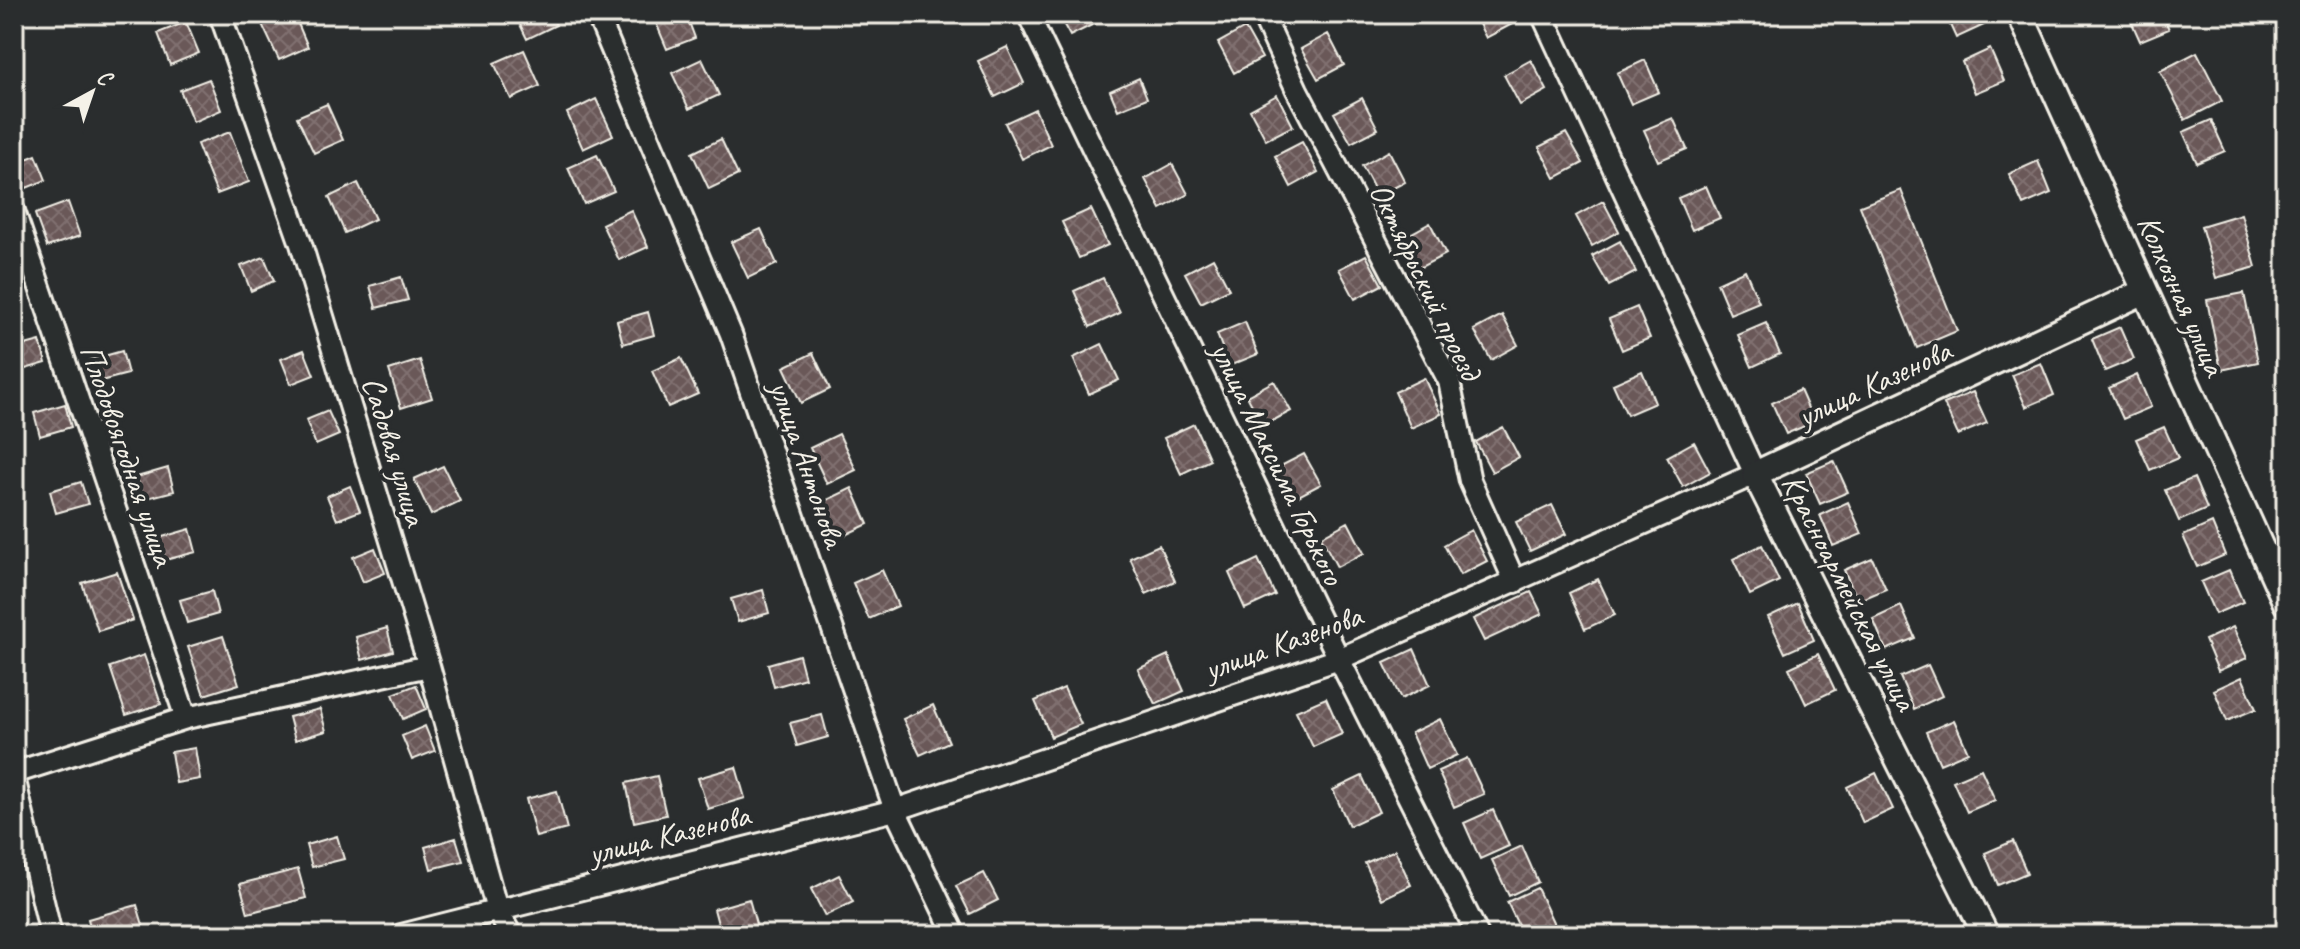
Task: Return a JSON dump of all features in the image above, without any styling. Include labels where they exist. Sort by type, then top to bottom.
[{"type":"street","name":"Садовая улица","points":[[220,14],[301,244],[429,666],[497,910],[511,935]]},
{"type":"street","name":"улица Антонова","points":[[597,14],[731,334],[895,810],[955,935]]},
{"type":"street","name":"улица Максима Горького","points":[[1028,14],[1339,659],[1478,935]]},
{"type":"street","name":"Октябрьский проезд","points":[[1262,14],[1297,90],[1449,381],[1470,481],[1515,582]]},
{"type":"street","name":"Красноармейская улица","points":[[1542,14],[1755,474],[1986,935]]},
{"type":"street","name":"Колхозная улица","points":[[2020,14],[2286,603]]},
{"type":"street","name":"Плодовоягодная улица","points":[[14,211],[186,718]]},
{"type":"street","name":"улица Казенова","points":[[401,935],[895,810],[1339,659],[1755,474],[2145,291]]},
{"type":"street","points":[[51,935],[14,775],[186,718],[429,666]]},
{"type":"building","points":[[285,14],[294,14],[308,47],[279,60],[262,24]]},
{"type":"building","points":[[515,14],[551,14],[556,25],[527,39]]},
{"type":"building","points":[[664,14],[686,14],[695,38],[667,49],[654,18]]},
{"type":"building","points":[[1058,14],[1094,14],[1098,22],[1070,36]]},
{"type":"building","points":[[1474,14],[1509,14],[1514,23],[1486,38]]},
{"type":"building","points":[[1945,14],[1979,14],[1984,25],[1956,38]]},
{"type":"building","points":[[2128,14],[2162,14],[2169,29],[2140,41]]},
{"type":"building","points":[[186,22],[199,53],[170,65],[158,33]]},
{"type":"building","points":[[1245,28],[1262,58],[1234,73],[1218,43]]},
{"type":"building","points":[[1328,34],[1344,65],[1318,79],[1301,49]]},
{"type":"building","points":[[1007,47],[1024,83],[995,97],[978,61]]},
{"type":"building","points":[[1990,49],[2004,81],[1975,93],[1962,62]]},
{"type":"building","points":[[524,50],[540,86],[511,99],[494,63]]},
{"type":"building","points":[[2197,52],[2222,101],[2185,120],[2160,71]]},
{"type":"building","points":[[702,59],[719,95],[689,109],[672,73]]},
{"type":"building","points":[[1531,60],[1547,90],[1520,105],[1504,75]]},
{"type":"building","points":[[1645,60],[1659,92],[1631,104],[1617,73]]},
{"type":"building","points":[[1139,78],[1147,98],[1118,110],[1110,91]]},
{"type":"building","points":[[209,79],[221,110],[193,122],[180,90]]},
{"type":"building","points":[[1277,95],[1293,126],[1266,140],[1250,110]]},
{"type":"building","points":[[1362,98],[1378,129],[1351,143],[1334,113]]},
{"type":"building","points":[[596,99],[613,135],[583,149],[567,113]]},
{"type":"building","points":[[327,104],[343,140],[314,153],[297,117]]},
{"type":"building","points":[[1035,109],[1051,145],[1022,159],[1005,123]]},
{"type":"building","points":[[1673,118],[1687,149],[1658,161],[1644,130]]},
{"type":"building","points":[[2211,120],[2225,151],[2197,163],[2183,132]]},
{"type":"building","points":[[230,132],[249,182],[217,194],[197,144]]},
{"type":"building","points":[[1566,133],[1583,163],[1555,178],[1539,147]]},
{"type":"building","points":[[721,139],[738,175],[709,189],[692,153]]},
{"type":"building","points":[[1302,142],[1318,172],[1291,187],[1275,156]]},
{"type":"building","points":[[1389,151],[1405,182],[1378,196],[1362,166]]},
{"type":"building","points":[[36,155],[46,180],[24,189],[14,164]]},
{"type":"building","points":[[597,155],[614,191],[584,204],[568,168]]},
{"type":"building","points":[[2038,161],[2051,193],[2023,205],[2009,174]]},
{"type":"building","points":[[1172,164],[1188,194],[1161,209],[1145,179]]},
{"type":"building","points":[[358,183],[375,219],[345,233],[329,197]]},
{"type":"building","points":[[1706,186],[1720,218],[1692,230],[1678,198]]},
{"type":"building","points":[[1901,190],[1957,331],[1917,348],[1860,206]]},
{"type":"building","points":[[1603,201],[1619,231],[1592,246],[1576,216]]},
{"type":"building","points":[[68,202],[80,236],[47,247],[35,214]]},
{"type":"building","points":[[1091,209],[1108,245],[1079,258],[1062,222]]},
{"type":"building","points":[[631,210],[648,247],[619,260],[602,224]]},
{"type":"building","points":[[2241,214],[2256,267],[2216,278],[2201,226]]},
{"type":"building","points":[[1430,223],[1446,254],[1419,268],[1403,238]]},
{"type":"building","points":[[761,229],[777,264],[748,278],[731,242]]},
{"type":"building","points":[[1620,241],[1636,272],[1609,286],[1592,256]]},
{"type":"building","points":[[1366,255],[1382,285],[1355,299],[1339,269]]},
{"type":"building","points":[[264,257],[274,281],[251,291],[241,266]]},
{"type":"building","points":[[1213,258],[1229,289],[1201,303],[1185,273]]},
{"type":"building","points":[[14,266],[20,287],[14,289]]},
{"type":"building","points":[[1745,270],[1759,302],[1730,314],[1717,283]]},
{"type":"building","points":[[401,277],[408,300],[376,308],[370,286]]},
{"type":"building","points":[[1103,278],[1120,313],[1090,327],[1074,291]]},
{"type":"building","points":[[2244,293],[2258,362],[2221,370],[2207,300]]},
{"type":"building","points":[[1637,307],[1650,338],[1622,350],[1609,319]]},
{"type":"building","points":[[648,312],[654,335],[623,344],[617,321]]},
{"type":"building","points":[[1502,315],[1518,345],[1491,360],[1474,330]]},
{"type":"building","points":[[1245,322],[1258,354],[1229,366],[1217,334]]},
{"type":"building","points":[[1766,323],[1780,354],[1752,367],[1738,335]]},
{"type":"building","points":[[2120,327],[2134,359],[2105,371],[2092,339]]},
{"type":"building","points":[[40,341],[46,363],[15,372],[14,348]]},
{"type":"building","points":[[1102,344],[1119,380],[1089,394],[1073,358]]},
{"type":"building","points":[[304,350],[314,375],[291,384],[281,359]]},
{"type":"building","points":[[122,351],[128,374],[97,382],[90,360]]},
{"type":"building","points":[[813,353],[830,389],[801,403],[784,367]]},
{"type":"building","points":[[681,358],[698,394],[668,407],[652,371]]},
{"type":"building","points":[[420,360],[432,398],[401,408],[389,370]]},
{"type":"building","points":[[2041,363],[2054,395],[2026,407],[2012,375]]},
{"type":"building","points":[[1642,371],[1655,403],[1627,415],[1613,384]]},
{"type":"building","points":[[2137,375],[2151,407],[2123,419],[2109,388]]},
{"type":"building","points":[[1424,378],[1441,414],[1411,428],[1395,392]]},
{"type":"building","points":[[1274,381],[1291,411],[1263,426],[1247,396]]},
{"type":"building","points":[[1800,390],[1814,422],[1786,434],[1772,403]]},
{"type":"building","points":[[1973,392],[1987,423],[1958,435],[1944,404]]},
{"type":"building","points":[[65,404],[71,427],[40,436],[34,413]]},
{"type":"building","points":[[328,411],[339,435],[316,445],[306,420]]},
{"type":"building","points":[[1194,424],[1210,460],[1181,474],[1164,438]]},
{"type":"building","points":[[1503,427],[1519,457],[1492,472],[1476,442]]},
{"type":"building","points":[[2164,427],[2178,458],[2150,470],[2136,439]]},
{"type":"building","points":[[839,434],[856,470],[827,484],[810,448]]},
{"type":"building","points":[[1694,442],[1710,472],[1683,487],[1667,457]]},
{"type":"building","points":[[1304,454],[1321,484],[1293,499],[1277,468]]},
{"type":"building","points":[[1834,461],[1848,492],[1820,504],[1806,473]]},
{"type":"building","points":[[443,466],[460,501],[431,515],[414,479]]},
{"type":"building","points":[[168,468],[174,491],[143,499],[137,477]]},
{"type":"building","points":[[2194,478],[2207,509],[2179,521],[2165,490]]},
{"type":"building","points":[[81,482],[88,504],[56,513],[50,491]]},
{"type":"building","points":[[350,486],[360,511],[337,520],[327,496]]},
{"type":"building","points":[[852,488],[868,524],[839,538],[823,502]]},
{"type":"building","points":[[1848,502],[1862,534],[1833,546],[1820,515]]},
{"type":"building","points":[[1552,505],[1566,534],[1530,551],[1516,522]]},
{"type":"building","points":[[1348,522],[1364,553],[1337,567],[1321,537]]},
{"type":"building","points":[[2212,523],[2225,555],[2197,567],[2183,536]]},
{"type":"building","points":[[190,529],[196,552],[165,560],[159,538]]},
{"type":"building","points":[[1471,530],[1487,561],[1460,575],[1444,545]]},
{"type":"building","points":[[1159,545],[1175,581],[1146,594],[1130,558]]},
{"type":"building","points":[[1762,545],[1779,581],[1750,595],[1733,559]]},
{"type":"building","points":[[375,548],[385,573],[363,582],[353,557]]},
{"type":"building","points":[[1872,558],[1886,589],[1858,601],[1844,570]]},
{"type":"building","points":[[1258,559],[1275,595],[1245,609],[1229,573]]},
{"type":"building","points":[[882,570],[898,606],[869,619],[853,583]]},
{"type":"building","points":[[2229,570],[2243,602],[2215,614],[2201,582]]},
{"type":"building","points":[[117,572],[133,620],[98,631],[82,583]]},
{"type":"building","points":[[1598,579],[1615,615],[1585,629],[1569,593]]},
{"type":"building","points":[[763,590],[769,613],[738,622],[731,599]]},
{"type":"building","points":[[212,591],[218,614],[187,623],[180,600]]},
{"type":"building","points":[[1531,592],[1542,614],[1484,641],[1473,619]]},
{"type":"building","points":[[1798,603],[1814,640],[1785,653],[1768,617]]},
{"type":"building","points":[[1901,606],[1915,638],[1886,650],[1873,619]]},
{"type":"building","points":[[2233,627],[2247,658],[2218,671],[2205,640]]},
{"type":"building","points":[[387,628],[393,651],[362,660],[356,637]]},
{"type":"building","points":[[223,636],[239,684],[204,695],[188,647]]},
{"type":"building","points":[[1414,649],[1430,685],[1401,699],[1384,663]]},
{"type":"building","points":[[1818,654],[1835,690],[1806,704],[1789,668]]},
{"type":"building","points":[[144,655],[161,704],[126,715],[110,667]]},
{"type":"building","points":[[799,655],[805,678],[774,687],[768,664]]},
{"type":"building","points":[[1168,655],[1184,691],[1155,704],[1138,669]]},
{"type":"building","points":[[1928,665],[1942,696],[1914,709],[1900,677]]},
{"type":"building","points":[[2242,677],[2256,709],[2227,721],[2214,690]]},
{"type":"building","points":[[416,685],[426,709],[403,719],[393,694]]},
{"type":"building","points":[[1064,688],[1081,724],[1051,737],[1035,701]]},
{"type":"building","points":[[1326,698],[1342,734],[1313,747],[1296,711]]},
{"type":"building","points":[[933,705],[949,742],[920,755],[903,719]]},
{"type":"building","points":[[320,709],[326,731],[295,740],[289,717]]},
{"type":"building","points":[[822,715],[828,737],[797,746],[790,723]]},
{"type":"building","points":[[1440,719],[1457,755],[1427,769],[1411,733]]},
{"type":"building","points":[[1954,720],[1968,752],[1940,764],[1926,732]]},
{"type":"building","points":[[2286,720],[2286,744],[2277,723]]},
{"type":"building","points":[[425,726],[435,751],[412,760],[402,736]]},
{"type":"building","points":[[195,748],[200,779],[176,783],[171,752]]},
{"type":"building","points":[[1467,758],[1484,794],[1454,807],[1438,771]]},
{"type":"building","points":[[736,767],[745,798],[708,809],[698,778]]},
{"type":"building","points":[[1981,769],[1995,800],[1967,812],[1953,781]]},
{"type":"building","points":[[1876,773],[1893,809],[1863,823],[1847,787]]},
{"type":"building","points":[[657,776],[666,815],[634,822],[626,783]]},
{"type":"building","points":[[1362,776],[1379,812],[1349,826],[1333,790]]},
{"type":"building","points":[[557,791],[567,829],[536,837],[526,799]]},
{"type":"building","points":[[1493,810],[1509,846],[1480,859],[1464,823]]},
{"type":"building","points":[[337,836],[344,859],[312,867],[306,845]]},
{"type":"building","points":[[456,838],[463,861],[431,869],[425,847]]},
{"type":"building","points":[[2013,841],[2027,873],[1998,885],[1985,853]]},
{"type":"building","points":[[1522,846],[1538,882],[1509,896],[1492,860]]},
{"type":"building","points":[[1395,850],[1411,885],[1382,899],[1365,863]]},
{"type":"building","points":[[298,869],[306,898],[248,913],[240,884]]},
{"type":"building","points":[[984,873],[998,900],[970,914],[956,886]]},
{"type":"building","points":[[839,875],[853,902],[825,916],[811,889]]},
{"type":"building","points":[[1537,888],[1554,924],[1523,935],[1507,902]]},
{"type":"building","points":[[749,899],[759,935],[721,935],[714,909]]},
{"type":"building","points":[[137,905],[146,935],[92,935],[88,919]]}]
